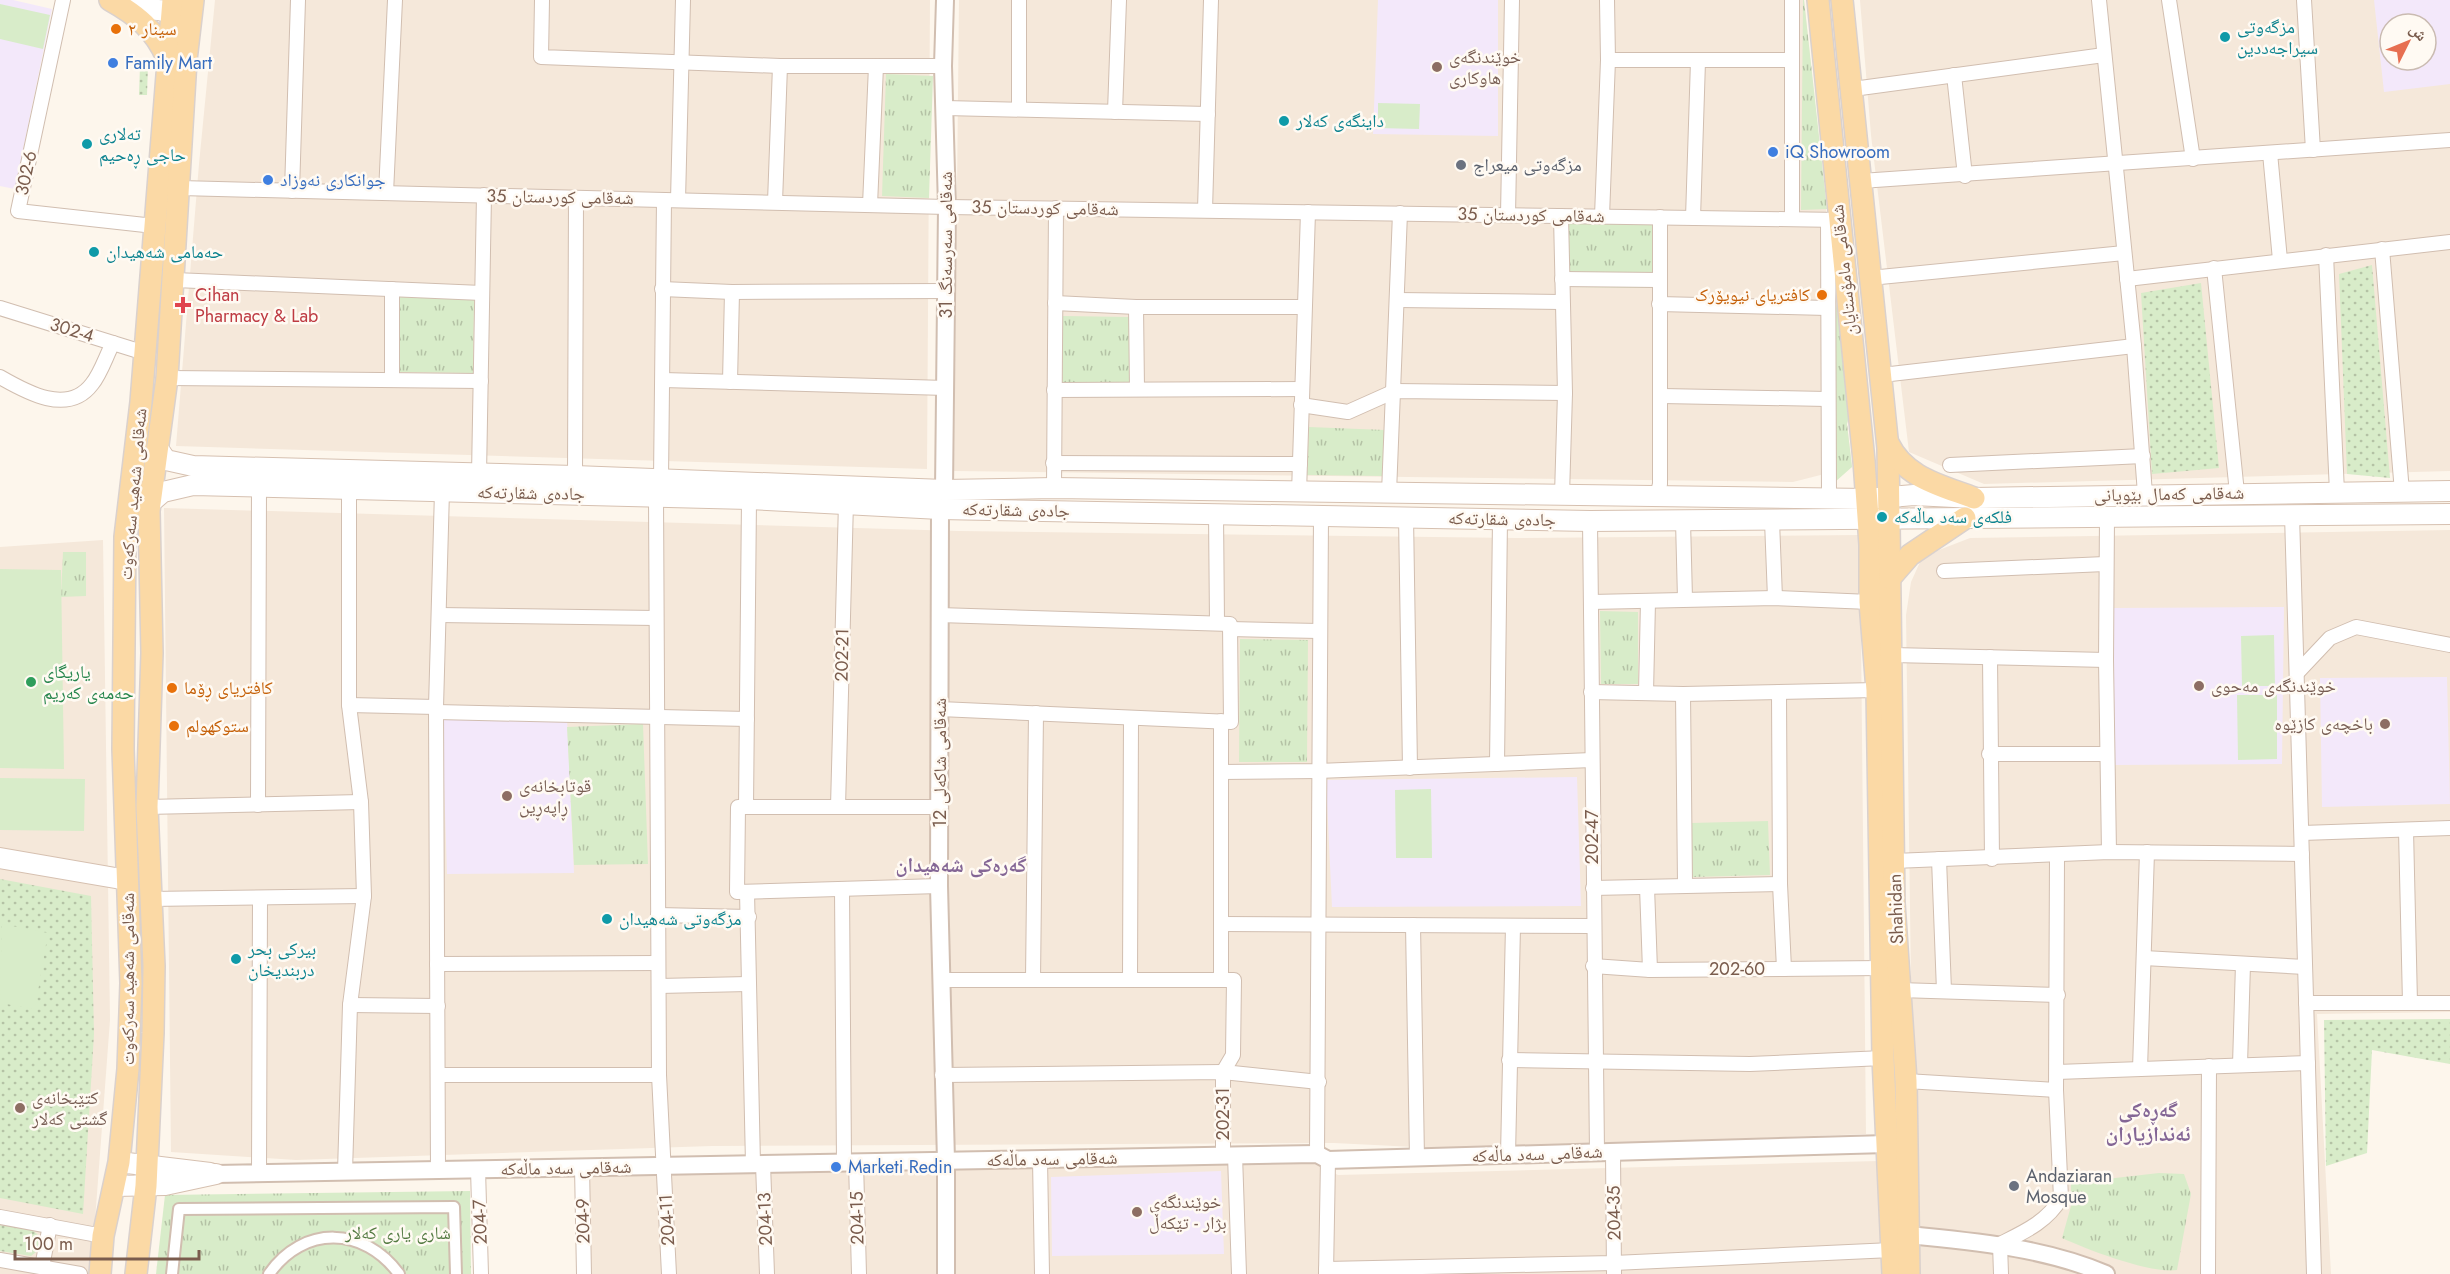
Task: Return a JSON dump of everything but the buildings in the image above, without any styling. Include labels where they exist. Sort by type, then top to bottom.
[{"type":"main road","points":[[111,0],[136,7],[182,7]]},
{"type":"main road","points":[[111,0],[143,21],[161,44],[168,59]]},
{"type":"main road","name":"شەقامی مامۆستایان","points":[[1818,0],[1834,220],[1864,460],[1876,524]]},
{"type":"main road","name":"شەقامی مامۆستایان","points":[[1842,0],[1888,443],[1887,497],[1876,524]]},
{"type":"main road","name":"شەقامی شەهید سەرکەوت","points":[[100,1274],[103,1236],[119,1162],[130,1029],[123,749],[125,549],[145,353],[168,59],[182,7]]},
{"type":"main road","name":"شەقامی شەهید سەرکەوت","points":[[136,1274],[146,1186],[154,966],[147,807],[152,653],[149,504],[159,450],[175,280],[180,188],[182,7]]},
{"type":"main road","points":[[1888,443],[1897,460],[1911,473],[1974,498]]},
{"type":"main road","name":"جادەی شقارتەکە","points":[[159,450],[166,460],[193,476],[259,488],[442,491],[659,488],[1216,513],[1590,521],[1772,521],[1846,517],[1876,524]]},
{"type":"main road","name":"جادەی شقارتەکە","points":[[149,504],[163,492],[193,476],[575,476],[749,499],[846,502],[942,499],[1054,488],[1299,493],[1829,498],[1876,524]]},
{"type":"main road","name":"شەقامی کەمال بێویانی","points":[[1887,497],[2382,493],[2450,490]]},
{"type":"main road","points":[[1242,492],[1244,513]]},
{"type":"main road","points":[[2382,493],[2377,500],[2382,516]]},
{"type":"main road","name":"شەقامی کەمال بێویانی","points":[[1876,524],[1965,518],[2450,514]]},
{"type":"main road","points":[[1890,578],[1910,555],[1965,518]]},
{"type":"main road","points":[[1876,524],[1870,602],[1887,905],[1882,969],[1883,1058],[1893,1274]]},
{"type":"main road","name":"Shahidan","points":[[1876,524],[1890,578],[1894,861],[1887,905],[1899,990],[1906,1081],[1909,1274]]},
{"type":"main road","points":[[0,858],[127,880]]},
{"type":"main road","points":[[119,1162],[216,1174]]},
{"type":"main road","points":[[114,1186],[183,1183],[216,1174]]},
{"type":"street","name":"302-6","points":[[63,0],[18,211],[154,226]]},
{"type":"street","points":[[292,191],[298,0]]},
{"type":"street","points":[[386,193],[395,0]]},
{"type":"street","points":[[542,0],[541,57],[683,60],[780,66],[943,66]]},
{"type":"street","name":"204-11","points":[[669,1274],[659,1075],[656,618],[663,380],[662,289],[683,60],[683,0]]},
{"type":"street","name":"شەقامی سەرسەنگ 31","points":[[942,499],[947,291],[943,66],[945,0]]},
{"type":"street","points":[[1019,0],[1019,109]]},
{"type":"street","points":[[1115,112],[1119,0]]},
{"type":"street","points":[[1205,210],[1211,0]]},
{"type":"street","points":[[1508,215],[1512,0]]},
{"type":"street","points":[[1602,216],[1608,60],[1607,0]]},
{"type":"street","points":[[1792,0],[1792,219]]},
{"type":"street","points":[[2099,0],[2134,346],[2145,494]]},
{"type":"street","points":[[2169,0],[2193,159]]},
{"type":"street","points":[[2304,0],[2313,150]]},
{"type":"street","points":[[1853,89],[2104,55]]},
{"type":"street","points":[[1608,60],[1698,62],[1791,60]]},
{"type":"street","points":[[1693,218],[1698,62]]},
{"type":"street","points":[[775,202],[780,66]]},
{"type":"street","points":[[870,205],[876,66]]},
{"type":"street","points":[[1954,75],[1965,176]]},
{"type":"street","points":[[945,108],[1208,114]]},
{"type":"street","points":[[1861,181],[1965,176],[2450,140]]},
{"type":"street","points":[[2270,153],[2280,260]]},
{"type":"street","name":"شەقامی کوردستان 35","points":[[180,188],[947,207],[1834,220]]},
{"type":"street","points":[[479,475],[484,195]]},
{"type":"street","points":[[575,476],[576,198]]},
{"type":"street","points":[[1054,488],[1056,208]]},
{"type":"street","points":[[1299,493],[1308,212]]},
{"type":"street","points":[[1389,493],[1395,390],[1400,213]]},
{"type":"street","points":[[1561,216],[1561,302],[1565,393],[1562,495]]},
{"type":"street","points":[[1657,496],[1660,484],[1662,396],[1659,304],[1660,217]]},
{"type":"street","points":[[1829,498],[1827,308],[1834,220]]},
{"type":"street","points":[[2127,279],[2450,242]]},
{"type":"street","points":[[2382,249],[2402,492]]},
{"type":"street","points":[[1870,278],[2124,253]]},
{"type":"street","points":[[2326,255],[2337,492]]},
{"type":"street","points":[[2214,268],[2237,493]]},
{"type":"street","points":[[1562,279],[1659,280]]},
{"type":"street","points":[[175,280],[482,293]]},
{"type":"street","points":[[392,289],[392,380]]},
{"type":"street","points":[[662,289],[732,292],[947,291]]},
{"type":"street","points":[[730,382],[732,292]]},
{"type":"street","points":[[1397,300],[1561,302]]},
{"type":"street","points":[[1055,303],[1136,308],[1304,307]]},
{"type":"street","points":[[1659,304],[1827,308]]},
{"type":"street","name":"302-4","points":[[0,308],[145,353]]},
{"type":"street","points":[[1136,308],[1137,389]]},
{"type":"street","points":[[0,377],[23,390],[52,400],[74,399],[92,385],[113,343]]},
{"type":"street","points":[[1882,375],[2134,346]]},
{"type":"street","points":[[167,378],[481,381]]},
{"type":"street","points":[[663,380],[946,388]]},
{"type":"street","points":[[1054,390],[1301,389]]},
{"type":"street","points":[[1301,405],[1348,412],[1395,390],[1565,393]]},
{"type":"street","points":[[1662,396],[1827,399]]},
{"type":"street","points":[[1950,465],[2143,456]]},
{"type":"street","points":[[1053,463],[1300,464]]},
{"type":"street","points":[[258,805],[259,488]]},
{"type":"street","points":[[345,1172],[350,1005],[364,896],[361,802],[349,705],[349,490]]},
{"type":"street","points":[[438,1170],[436,710],[442,491]]},
{"type":"street","points":[[746,807],[749,499]]},
{"type":"street","name":"شەقامی شاکەلی 12","points":[[942,499],[939,615],[939,885],[942,1075],[946,1161],[946,1274]]},
{"type":"street","name":"202-21","points":[[838,807],[846,502]]},
{"type":"street","points":[[940,710],[1231,722],[1216,513]]},
{"type":"street","points":[[1321,515],[1318,1082],[1323,1157],[1326,1272],[1614,1269],[1892,1250]]},
{"type":"street","points":[[1406,516],[1410,768]]},
{"type":"street","points":[[2107,516],[2106,754],[2109,852]]},
{"type":"street","points":[[2292,516],[2314,1274]]},
{"type":"street","points":[[1497,764],[1500,519]]},
{"type":"street","name":"202-47","points":[[1590,521],[1594,1060],[1605,1152]]},
{"type":"street","points":[[1683,521],[1685,599]]},
{"type":"street","points":[[1772,521],[1775,598]]},
{"type":"street","points":[[1944,571],[2105,564]]},
{"type":"street","points":[[1591,602],[1775,598],[1870,602]]},
{"type":"street","points":[[1646,693],[1648,601]]},
{"type":"street","points":[[439,615],[656,618]]},
{"type":"street","points":[[939,615],[1319,631]]},
{"type":"street","points":[[2297,673],[2330,638],[2356,627],[2450,645]]},
{"type":"street","points":[[1892,655],[2106,660]]},
{"type":"street","points":[[1990,657],[1989,754],[1992,859]]},
{"type":"street","points":[[1591,692],[1683,694],[1876,690]]},
{"type":"street","points":[[1779,692],[1780,884],[1784,969]]},
{"type":"street","points":[[1683,694],[1685,884]]},
{"type":"street","points":[[349,705],[436,710],[747,719]]},
{"type":"street","points":[[1033,980],[1036,714]]},
{"type":"street","points":[[1130,980],[1131,717]]},
{"type":"street","points":[[942,980],[1221,980],[1221,721]]},
{"type":"street","points":[[1989,754],[2106,754]]},
{"type":"street","points":[[1221,772],[1318,771],[1592,760]]},
{"type":"street","points":[[147,807],[361,802]]},
{"type":"street","points":[[939,885],[737,892],[738,807],[940,807]]},
{"type":"street","points":[[2301,833],[2450,828]]},
{"type":"street","points":[[2406,830],[2410,1003]]},
{"type":"street","points":[[1894,861],[1992,859],[2109,852],[2302,854]]},
{"type":"street","points":[[2140,1069],[2147,852]]},
{"type":"street","points":[[2001,1244],[2039,1223],[2053,1211],[2061,1198],[2056,1090],[2057,856]]},
{"type":"street","points":[[1939,859],[1944,991]]},
{"type":"street","points":[[1593,888],[1685,884],[1780,884]]},
{"type":"street","points":[[1647,886],[1650,970]]},
{"type":"street","name":"204-15","points":[[842,889],[850,1162],[858,1274]]},
{"type":"street","name":"204-13","points":[[747,892],[749,916],[747,984],[767,1274]]},
{"type":"street","points":[[150,899],[364,896]]},
{"type":"street","points":[[258,1173],[260,898]]},
{"type":"street","points":[[658,915],[749,916]]},
{"type":"street","points":[[1221,924],[1593,926]]},
{"type":"street","points":[[1413,925],[1417,1158]]},
{"type":"street","points":[[1508,1155],[1514,926]]},
{"type":"street","points":[[2144,958],[2306,967]]},
{"type":"street","points":[[437,964],[658,963]]},
{"type":"street","points":[[2240,1065],[2243,964]]},
{"type":"street","name":"202-60","points":[[1593,966],[1650,970],[1882,969]]},
{"type":"street","name":"202-31","points":[[1221,980],[1234,980],[1233,1055],[1223,1072],[1239,1274]]},
{"type":"street","points":[[659,986],[747,984]]},
{"type":"street","points":[[1899,990],[2058,995]]},
{"type":"street","points":[[2307,1003],[2450,1003]]},
{"type":"street","points":[[350,1005],[438,1006]]},
{"type":"street","points":[[1509,1060],[1750,1064],[1883,1058]]},
{"type":"street","points":[[2056,1072],[2308,1062]]},
{"type":"street","points":[[2208,1274],[2209,1066]]},
{"type":"street","points":[[942,1075],[1223,1072],[1318,1082]]},
{"type":"street","points":[[438,1075],[659,1075]]},
{"type":"street","points":[[1906,1081],[2056,1090]]},
{"type":"street","name":"شەقامی سەد ماڵەکە","points":[[216,1174],[1229,1156],[1417,1158],[1887,1144]]},
{"type":"street","name":"204-35","points":[[1605,1152],[1614,1269]]},
{"type":"street","points":[[1040,1159],[1042,1274]]},
{"type":"street","name":"204-9","points":[[582,1167],[584,1274]]},
{"type":"street","name":"204-7","points":[[478,1169],[481,1274]]},
{"type":"street","points":[[172,1274],[179,1209],[454,1206],[456,1274]]},
{"type":"street","points":[[0,1217],[103,1236]]},
{"type":"street","points":[[42,1267],[50,1226]]},
{"type":"street","points":[[1908,1235],[2001,1244],[2057,1257],[2099,1272]]},
{"type":"street","points":[[268,1274],[285,1255],[296,1247],[309,1241],[335,1237],[349,1239],[372,1248],[382,1255],[399,1274]]},
{"type":"street","points":[[2001,1244],[2001,1274]]},
{"type":"street","points":[[0,1260],[80,1274]]},
{"type":"shaded area","points":[[0,0],[13,0],[52,9],[15,189],[0,186]]},
{"type":"shaded area","points":[[215,0],[930,0],[927,469],[176,446]]},
{"type":"shaded area","points":[[959,0],[1804,0],[1835,295],[1852,405],[1847,424],[1852,467],[1793,482],[954,471]]},
{"type":"shaded area","name":"خوێندنگەی هاوکاری","points":[[1378,0],[1498,0],[1498,136],[1373,134]]},
{"type":"shaded area","points":[[1860,0],[2450,0],[2450,471],[1984,484],[1909,452],[1871,135]]},
{"type":"shaded area","points":[[2374,0],[2450,0],[2450,84],[2384,92],[2382,72],[2438,72],[2438,12],[2378,12],[2378,37]]},
{"type":"shaded area","points":[[164,508],[959,531],[1516,538],[1860,535],[1866,1134],[1455,1149],[1334,1143],[712,1146],[296,1160],[171,1152]]},
{"type":"shaded area","points":[[2450,530],[2450,1012],[2317,1014],[2331,1274],[1915,1274],[1906,615],[1911,582],[1920,562],[1939,550],[1970,538]]},
{"type":"shaded area","points":[[103,540],[110,1020],[91,1274],[0,1274],[0,547]]},
{"type":"shaded area","name":"خوێندنگەی مەحوی","points":[[2284,607],[2282,764],[2114,765],[2114,608]]},
{"type":"shaded area","name":"باخچەی کازێوە","points":[[2447,677],[2450,804],[2322,807],[2320,678]]},
{"type":"shaded area","name":"قوتابخانەی ڕاپەڕین","points":[[442,717],[567,718],[574,873],[447,874]]},
{"type":"shaded area","points":[[1577,777],[1581,906],[1332,907],[1326,780]]},
{"type":"shaded area","points":[[1310,1161],[1338,1175],[1879,1161],[1882,1166],[1882,1274],[590,1274],[587,1172]]},
{"type":"shaded area","name":"خوێندنگەی بژار - تێکەڵ","points":[[1221,1171],[1224,1254],[1052,1256],[1051,1177]]},
{"type":"green space","points":[[1804,0],[1827,209],[1801,210]]},
{"type":"green space","points":[[0,4],[50,15],[43,49],[0,39]]},
{"type":"green space","points":[[140,65],[148,65],[147,95],[139,95]]},
{"type":"green space","points":[[886,74],[933,76],[929,198],[882,196]]},
{"type":"green space","points":[[1378,103],[1420,104],[1419,129],[1378,128]]},
{"type":"green space","points":[[1569,222],[1654,224],[1653,288],[1569,287]]},
{"type":"green space","points":[[2372,265],[2390,478],[2347,474],[2339,274]]},
{"type":"green space","points":[[2201,283],[2219,468],[2152,474],[2141,293]]},
{"type":"green space","points":[[1835,295],[1852,405],[1847,424],[1852,467],[1835,482]]},
{"type":"green space","points":[[399,297],[474,298],[473,373],[399,372]]},
{"type":"green space","points":[[1063,316],[1130,317],[1130,385],[1062,383]]},
{"type":"green space","points":[[1309,427],[1385,430],[1382,476],[1307,475]]},
{"type":"green space","points":[[63,552],[86,552],[86,596],[61,597]]},
{"type":"green space","name":"یاریگای ‌حەمەی کەریم","points":[[0,569],[61,570],[64,769],[0,768]]},
{"type":"green space","points":[[1600,611],[1638,612],[1638,684],[1601,684]]},
{"type":"green space","points":[[2274,635],[2275,686],[2242,686],[2241,636]]},
{"type":"green space","points":[[1240,639],[1308,640],[1307,762],[1239,762]]},
{"type":"green space","points":[[2237,695],[2277,695],[2277,759],[2238,760]]},
{"type":"green space","points":[[643,724],[648,864],[574,865],[567,727]]},
{"type":"green space","points":[[0,778],[85,779],[84,831],[0,830]]},
{"type":"green space","points":[[1431,789],[1432,858],[1396,858],[1395,790]]},
{"type":"green space","points":[[1768,821],[1770,875],[1692,877],[1691,823]]},
{"type":"green space","points":[[0,879],[91,896],[94,1034],[83,1214],[0,1198]]},
{"type":"green space","points":[[2,924],[48,933],[35,1009],[0,1003]]},
{"type":"green space","points":[[2450,1019],[2450,1064],[2372,1050],[2367,1153],[2326,1166],[2324,1020]]},
{"type":"green space","points":[[2159,1173],[2184,1174],[2191,1194],[2177,1270],[2136,1265],[2062,1238],[2071,1206],[2071,1183]]},
{"type":"green space","name":"شاری یاری کەلار","points":[[470,1191],[471,1274],[156,1274],[165,1195]]},
{"type":"green space","points":[[0,1225],[32,1230],[41,1237],[40,1249],[31,1256],[0,1251]]},
{"type":"place","name":"سینار ٢","points":[[116,29]]},
{"type":"place","name":"مزگەوتی سیراجەددین","points":[[2225,37]]},
{"type":"place","name":"Family Mart","points":[[113,63]]},
{"type":"place","name":"خوێندنگەی هاوکاری","points":[[1437,67]]},
{"type":"place","name":"داینگەی کەلار","points":[[1284,121]]},
{"type":"place","name":"تەلاری حاجی ڕەحیم","points":[[87,144]]},
{"type":"place","name":"iQ Showroom","points":[[1773,152]]},
{"type":"place","name":"مزگەوتی میعراج","points":[[1461,165]]},
{"type":"place","name":"جوانکاری نەوزاد","points":[[268,180]]},
{"type":"place","name":"حەمامی شەهیدان","points":[[94,252]]},
{"type":"place","name":"کافتریای نیویۆرک","points":[[1822,295]]},
{"type":"place","name":"Cihan Pharmacy & Lab","points":[[183,305]]},
{"type":"place","name":"فلکەی سەد ماڵەکە","points":[[1882,517]]},
{"type":"place","name":"یاریگای ‌حەمەی کەریم","points":[[31,682]]},
{"type":"place","name":"خوێندنگەی مەحوی","points":[[2199,686]]},
{"type":"place","name":"کافتریای ڕۆما","points":[[172,688]]},
{"type":"place","name":"باخچەی کازێوە","points":[[2385,724]]},
{"type":"place","name":"ستوكهولم","points":[[174,726]]},
{"type":"place","name":"قوتابخانەی ڕاپەڕین","points":[[507,796]]},
{"type":"place","name":"مزگەوتی شەهیدان","points":[[607,919]]},
{"type":"place","name":"بيركى بحر دربنديخان","points":[[236,959]]},
{"type":"place","name":"کتێبخانەی گشتی کەلار","points":[[20,1108]]},
{"type":"place","name":"Marketi Redin","points":[[836,1167]]},
{"type":"place","name":"Andaziaran Mosque","points":[[2014,1186]]},
{"type":"place","name":"خوێندنگەی بژار - تێکەڵ","points":[[1137,1212]]},
{"type":"district","name":"گەرەکی شەهیدان","points":[[961,865]]},
{"type":"district","name":"گەڕەکی ئەندازیاران","points":[[2148,1122]]}]
